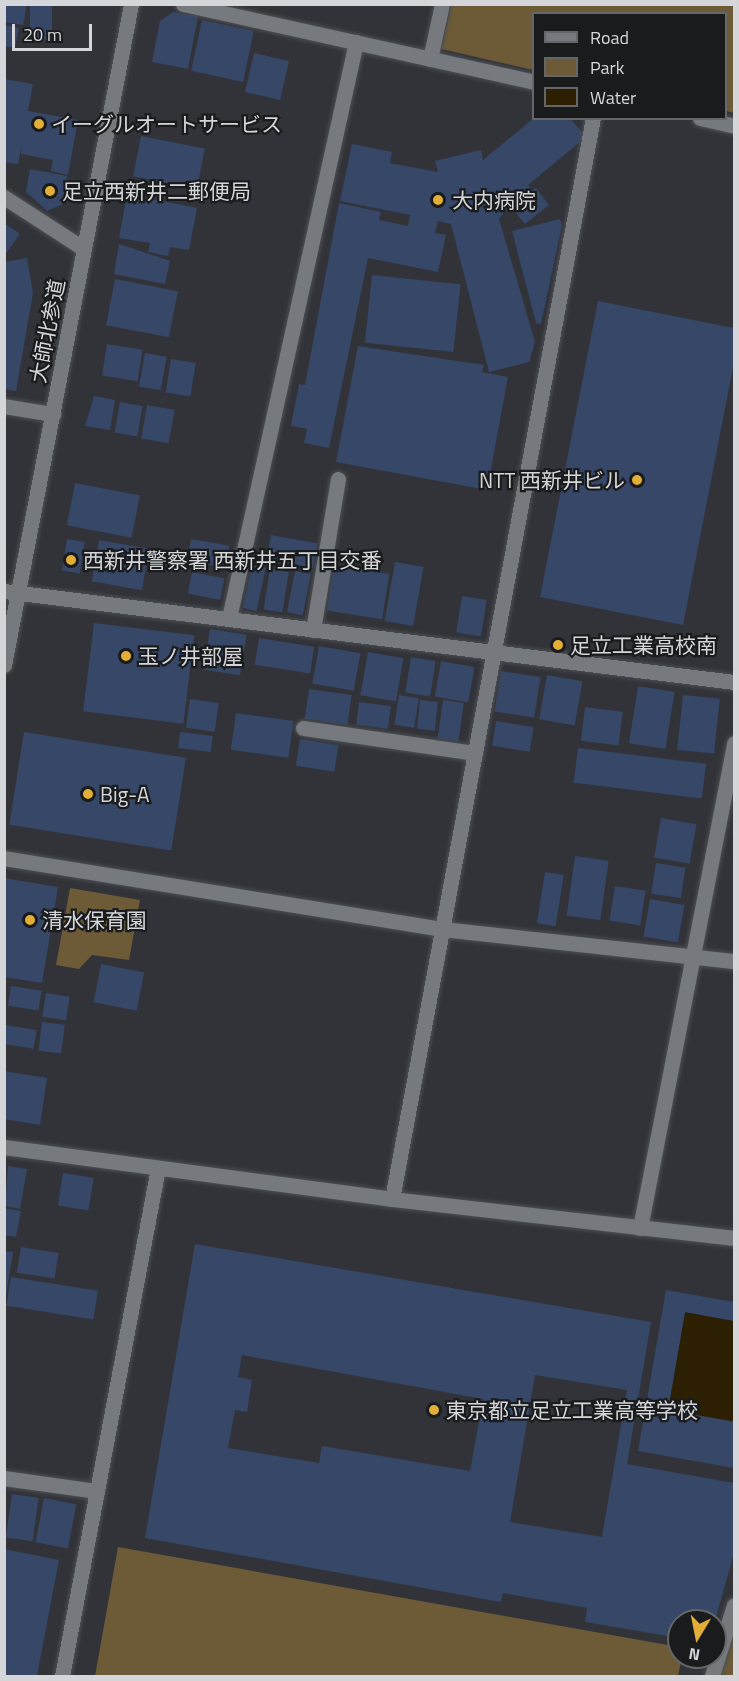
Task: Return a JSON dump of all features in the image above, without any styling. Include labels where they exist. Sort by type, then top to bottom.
[{"type":"street","name":"大師北参道","points":[[4,665],[12,592],[53,414],[131,4]]},
{"type":"street","points":[[183,4],[532,82]]},
{"type":"street","points":[[430,59],[442,4]]},
{"type":"street","points":[[229,618],[356,42]]},
{"type":"street","points":[[392,1199],[593,120]]},
{"type":"street","points":[[709,120],[735,126]]},
{"type":"street","points":[[4,196],[84,249]]},
{"type":"street","points":[[4,406],[53,414]]},
{"type":"street","points":[[312,630],[338,479]]},
{"type":"street","points":[[12,592],[229,618],[494,654],[735,682]]},
{"type":"street","points":[[303,728],[476,753]]},
{"type":"street","points":[[640,1228],[735,743]]},
{"type":"street","points":[[4,858],[443,929],[735,961]]},
{"type":"street","points":[[4,1147],[392,1199],[735,1238]]},
{"type":"street","points":[[62,1677],[158,1168]]},
{"type":"street","points":[[4,1478],[97,1491]]},
{"type":"street","points":[[712,1677],[735,1605]]},
{"type":"green space","points":[[451,5],[734,5],[734,113],[727,111],[727,12],[532,12],[532,70],[441,49]]},
{"type":"green space","points":[[70,888],[140,900],[129,960],[92,955],[79,969],[56,965]]},
{"type":"green space","points":[[118,1547],[667,1645],[667,1669],[679,1669],[678,1676],[95,1676]]},
{"type":"green space","points":[[734,1630],[734,1676],[721,1676],[723,1669],[727,1669],[727,1655]]},
{"type":"water","points":[[685,1312],[734,1321],[733,1421],[668,1410]]},
{"type":"building","points":[[4,4],[27,4],[23,25],[4,22]]},
{"type":"building","points":[[30,4],[52,4],[52,40],[30,40]]},
{"type":"building","points":[[173,12],[198,16],[188,69],[152,62],[160,21]]},
{"type":"building","points":[[202,20],[254,31],[243,82],[191,71]]},
{"type":"building","points":[[4,25],[19,28],[15,48],[4,46]]},
{"type":"building","points":[[254,53],[289,61],[280,100],[245,92]]},
{"type":"building","points":[[4,79],[33,84],[28,111],[78,120],[68,175],[51,171],[53,160],[21,154],[22,145],[18,164],[4,162]]},
{"type":"building","points":[[532,120],[572,120],[586,137],[528,185],[533,190],[536,188],[549,205],[525,224],[511,207],[521,200],[517,194],[499,219],[535,342],[529,362],[489,372],[451,224],[438,221],[435,233],[446,235],[438,272],[368,258],[329,448],[304,443],[307,429],[291,426],[299,384],[305,385],[339,203],[381,212],[379,220],[408,226],[410,215],[340,201],[352,144],[392,152],[390,163],[438,172],[435,161],[481,150],[483,160]]},
{"type":"building","points":[[141,136],[205,148],[197,189],[133,176]]},
{"type":"building","points":[[30,169],[67,176],[63,204],[47,211],[26,192]]},
{"type":"building","points":[[127,194],[197,208],[189,250],[170,247],[168,256],[148,252],[150,243],[119,238]]},
{"type":"building","points":[[560,219],[562,225],[541,324],[536,323],[512,231]]},
{"type":"building","points":[[4,223],[20,234],[4,256]]},
{"type":"building","points":[[119,244],[170,261],[165,284],[114,274]]},
{"type":"building","points":[[27,258],[33,293],[16,391],[4,389],[4,262]]},
{"type":"building","points":[[372,275],[461,284],[453,352],[365,343]]},
{"type":"building","points":[[115,279],[178,291],[169,337],[106,325]]},
{"type":"building","name":"NTT 西新井ビル","points":[[598,301],[734,328],[734,362],[683,625],[540,597]]},
{"type":"building","points":[[107,344],[143,350],[138,381],[102,376]]},
{"type":"building","points":[[358,346],[484,365],[482,372],[508,377],[487,490],[336,462]]},
{"type":"building","points":[[145,353],[167,357],[161,390],[139,386]]},
{"type":"building","points":[[171,359],[196,363],[190,396],[166,393]]},
{"type":"building","points":[[94,396],[115,400],[110,430],[85,426]]},
{"type":"building","points":[[120,402],[143,406],[137,437],[115,433]]},
{"type":"building","points":[[147,405],[175,410],[169,443],[141,438]]},
{"type":"building","points":[[75,483],[140,496],[132,538],[67,525]]},
{"type":"building","points":[[271,535],[317,543],[313,568],[267,560]]},
{"type":"building","points":[[67,539],[85,542],[80,573],[62,571]]},
{"type":"building","points":[[191,539],[229,546],[226,567],[187,561]]},
{"type":"building","points":[[99,540],[149,549],[142,590],[92,581]]},
{"type":"building","points":[[395,562],[424,567],[413,626],[385,621]]},
{"type":"building","points":[[252,565],[266,568],[257,611],[243,608]]},
{"type":"building","points":[[334,565],[389,574],[382,619],[327,610]]},
{"type":"building","points":[[270,569],[289,572],[282,612],[264,609]]},
{"type":"building","points":[[295,571],[311,574],[303,615],[287,612]]},
{"type":"building","points":[[192,572],[224,578],[220,600],[188,594]]},
{"type":"building","points":[[462,596],[487,600],[481,636],[456,633]]},
{"type":"building","points":[[94,623],[194,635],[183,724],[83,711]]},
{"type":"building","points":[[210,629],[247,635],[240,675],[204,669]]},
{"type":"building","points":[[259,638],[314,647],[310,673],[255,665]]},
{"type":"building","points":[[319,646],[360,653],[354,691],[312,683]]},
{"type":"building","points":[[368,652],[403,658],[396,702],[360,695]]},
{"type":"building","points":[[411,657],[436,661],[430,696],[405,693]]},
{"type":"building","points":[[441,661],[474,667],[468,702],[435,696]]},
{"type":"building","points":[[501,671],[541,677],[534,718],[495,711]]},
{"type":"building","points":[[547,675],[582,681],[575,726],[539,719]]},
{"type":"building","points":[[638,686],[675,692],[665,749],[629,743]]},
{"type":"building","points":[[309,689],[352,695],[347,725],[305,719]]},
{"type":"building","points":[[399,695],[419,698],[414,728],[394,725]]},
{"type":"building","points":[[683,695],[720,699],[714,754],[677,750]]},
{"type":"building","points":[[190,699],[219,703],[215,732],[186,728]]},
{"type":"building","points":[[420,700],[438,702],[435,731],[417,729]]},
{"type":"building","points":[[443,700],[464,703],[458,742],[438,739]]},
{"type":"building","points":[[359,702],[391,706],[388,729],[356,725]]},
{"type":"building","points":[[585,707],[623,712],[619,745],[581,741]]},
{"type":"building","points":[[236,713],[293,721],[288,758],[231,750]]},
{"type":"building","points":[[496,721],[534,727],[530,752],[492,746]]},
{"type":"building","points":[[24,732],[186,758],[171,850],[9,825]]},
{"type":"building","points":[[180,732],[213,736],[211,752],[178,748]]},
{"type":"building","points":[[300,739],[339,745],[334,772],[296,766]]},
{"type":"building","points":[[578,748],[706,764],[702,798],[574,783]]},
{"type":"building","points":[[661,818],[696,824],[690,864],[654,857]]},
{"type":"building","points":[[575,856],[609,861],[600,920],[567,915]]},
{"type":"building","points":[[656,863],[686,868],[681,898],[651,894]]},
{"type":"building","points":[[545,872],[564,875],[556,926],[537,923]]},
{"type":"building","points":[[4,878],[58,887],[42,983],[4,977]]},
{"type":"building","points":[[615,886],[646,891],[640,925],[610,921]]},
{"type":"building","points":[[650,899],[684,905],[678,943],[643,936]]},
{"type":"building","points":[[101,964],[144,972],[137,1011],[94,1002]]},
{"type":"building","points":[[11,986],[42,991],[38,1011],[8,1006]]},
{"type":"building","points":[[46,993],[70,997],[66,1020],[42,1017]]},
{"type":"building","points":[[42,1022],[65,1025],[61,1054],[38,1051]]},
{"type":"building","points":[[5,1025],[37,1030],[34,1049],[4,1044]]},
{"type":"building","points":[[4,1071],[47,1078],[40,1125],[4,1119]]},
{"type":"building","points":[[8,1166],[27,1169],[20,1209],[5,1206]]},
{"type":"building","points":[[63,1173],[94,1178],[88,1210],[58,1206]]},
{"type":"building","points":[[4,1208],[21,1211],[16,1237],[4,1235]]},
{"type":"building","points":[[195,1244],[651,1322],[627,1464],[734,1483],[734,1553],[718,1609],[667,1609],[667,1636],[585,1622],[587,1608],[503,1593],[501,1602],[145,1538]],"holes":[[[242,1355],[483,1399],[470,1471],[322,1446],[319,1463],[228,1448],[235,1410],[247,1412],[252,1380],[238,1377]],[[535,1375],[627,1390],[602,1537],[510,1522]]]},
{"type":"building","points":[[21,1247],[59,1253],[54,1279],[17,1273]]},
{"type":"building","points":[[5,1251],[13,1252],[6,1295],[5,1295]]},
{"type":"building","points":[[11,1277],[98,1291],[93,1319],[6,1306]]},
{"type":"building","points":[[666,1290],[734,1302],[734,1321],[685,1312],[668,1410],[734,1422],[734,1468],[638,1451]]},
{"type":"building","points":[[12,1494],[39,1498],[33,1541],[6,1538]]},
{"type":"building","points":[[44,1498],[76,1504],[68,1548],[35,1542]]},
{"type":"building","points":[[4,1549],[59,1560],[37,1676],[4,1676]]},
{"type":"place","name":"イーグルオートサービス","points":[[39,124]]},
{"type":"place","name":"足立西新井二郵便局","points":[[50,191]]},
{"type":"place","name":"大内病院","points":[[438,200]]},
{"type":"place","name":"NTT 西新井ビル","points":[[637,480]]},
{"type":"place","name":"西新井警察署 西新井五丁目交番","points":[[71,560]]},
{"type":"place","name":"足立工業高校南","points":[[558,645]]},
{"type":"place","name":"玉ノ井部屋","points":[[126,656]]},
{"type":"place","name":"Big-A","points":[[88,794]]},
{"type":"place","name":"清水保育園","points":[[30,920]]},
{"type":"place","name":"東京都立足立工業高等学校","points":[[434,1410]]}]
